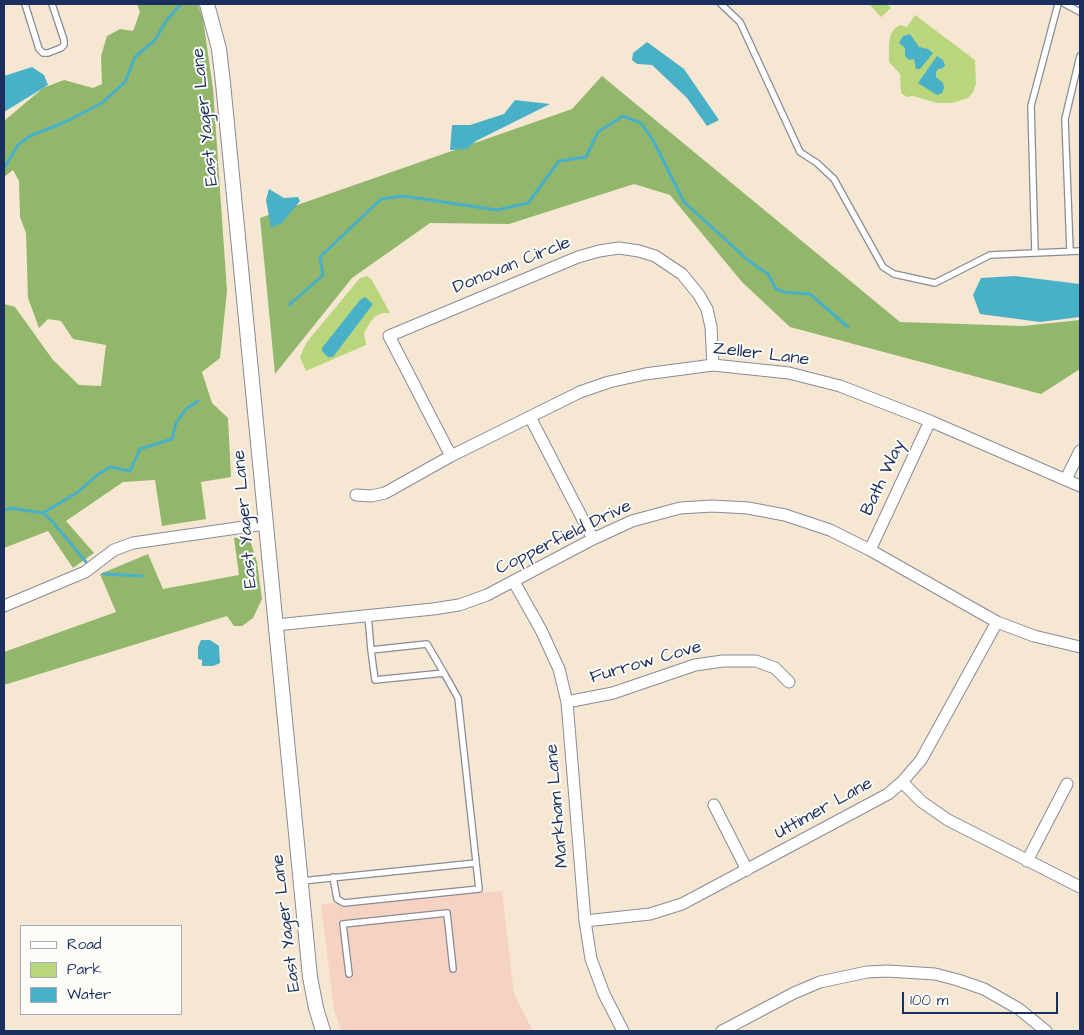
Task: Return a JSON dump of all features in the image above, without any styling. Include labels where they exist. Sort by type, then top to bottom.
[{"type":"street","name":"East Yager Lane","points":[[207,4],[219,49],[223,83],[310,977],[323,1031]]},
{"type":"street","name":"Donovan Circle","points":[[451,456],[389,336],[578,257],[619,248],[640,251],[655,256],[682,274],[695,289],[707,309],[711,328],[713,365]]},
{"type":"street","name":"Zeller Lane","points":[[356,495],[371,496],[385,493],[451,456],[580,392],[609,382],[654,372],[713,365],[765,370],[812,378],[874,398],[1080,486]]},
{"type":"street","points":[[530,417],[593,539]]},
{"type":"street","name":"Bath Way","points":[[870,550],[930,421]]},
{"type":"street","points":[[1066,479],[1080,451]]},
{"type":"street","name":"Copperfield Drive","points":[[276,625],[459,605],[487,595],[593,539],[632,522],[680,508],[712,506],[748,508],[785,515],[830,530],[870,550],[997,622],[1034,636],[1080,647]]},
{"type":"street","points":[[4,606],[85,572],[114,550],[133,542],[265,524]]},
{"type":"street","name":"Markham Lane","points":[[514,582],[541,630],[559,669],[567,702],[591,959],[596,976],[623,1031]]},
{"type":"street","name":"Uttimer Lane","points":[[586,921],[650,914],[682,904],[888,794],[902,782],[921,760],[997,622]]},
{"type":"street","name":"Furrow Cove","points":[[567,702],[613,693],[695,665],[723,661],[756,661],[775,668],[789,682]]},
{"type":"street","points":[[902,782],[935,812],[1080,887]]},
{"type":"street","points":[[1028,861],[1067,784]]},
{"type":"street","points":[[714,805],[747,870]]},
{"type":"street","points":[[722,1031],[794,993],[820,982],[857,974],[888,971],[935,974],[984,989],[1019,1009],[1046,1031]]},
{"type":"lane","points":[[25,4],[39,49],[43,53],[48,53],[64,45],[52,4]]},
{"type":"lane","points":[[722,4],[740,22],[800,152],[817,163],[834,179],[883,267],[894,274],[935,283],[990,255],[1080,250]]},
{"type":"lane","points":[[1035,253],[1030,125],[1031,106],[1058,4]]},
{"type":"lane","points":[[1065,4],[1080,12]]},
{"type":"lane","points":[[1070,251],[1065,118],[1080,56]]},
{"type":"lane","points":[[368,616],[376,680],[444,673]]},
{"type":"lane","points":[[333,877],[337,899],[344,903],[479,889],[458,698],[427,644],[372,650]]},
{"type":"lane","points":[[300,881],[476,863]]},
{"type":"lane","points":[[349,974],[343,924],[447,913],[453,969]]},
{"type":"shaded area","points":[[502,891],[514,994],[533,1031],[341,1031],[334,1010],[321,904]]},
{"type":"green space","points":[[137,4],[198,4],[203,19],[213,89],[227,291],[220,358],[202,372],[212,403],[228,418],[231,477],[201,482],[206,519],[162,526],[155,480],[123,482],[66,521],[94,553],[73,568],[48,531],[4,548],[4,304],[15,307],[53,360],[79,385],[101,386],[106,345],[73,339],[61,321],[48,319],[39,328],[28,298],[26,233],[20,217],[19,181],[13,170],[4,177],[4,121],[43,88],[64,80],[93,88],[102,84],[101,56],[107,36],[120,29],[133,31],[140,12]]},
{"type":"green space","points":[[869,4],[887,4],[891,8],[881,17]]},
{"type":"green space","points":[[915,15],[975,60],[976,84],[968,98],[952,103],[937,103],[913,96],[907,97],[901,93],[900,74],[889,62],[889,43],[895,28],[900,25],[907,27]]},
{"type":"green space","points":[[602,76],[900,322],[1023,326],[1080,320],[1080,369],[1041,394],[790,327],[742,282],[670,195],[634,184],[509,224],[430,223],[352,278],[275,374],[260,218],[572,109]]},
{"type":"green space","points":[[367,276],[372,280],[390,313],[382,313],[371,321],[364,333],[366,345],[306,371],[300,357],[306,343],[360,278]]},
{"type":"green space","points":[[249,537],[257,562],[262,599],[253,618],[242,626],[234,626],[227,616],[4,685],[4,652],[116,612],[100,574],[148,554],[163,589],[239,575],[234,538]]},
{"type":"water","points":[[910,34],[919,47],[928,49],[933,53],[920,69],[916,69],[914,59],[909,60],[905,56],[905,48],[899,43],[903,36]]},
{"type":"water","points":[[647,42],[684,69],[719,120],[707,126],[687,98],[652,65],[637,64],[632,60],[633,53]]},
{"type":"water","points":[[937,56],[943,60],[945,65],[936,72],[936,77],[943,83],[944,88],[942,93],[937,95],[918,83]]},
{"type":"water","points":[[32,67],[44,75],[48,85],[4,112],[4,76]]},
{"type":"water","points":[[515,100],[550,104],[476,141],[467,149],[450,150],[452,125],[470,125],[504,114]]},
{"type":"water","points":[[269,189],[284,198],[298,197],[300,201],[282,223],[271,228],[266,200]]},
{"type":"water","points":[[1015,276],[1080,284],[1080,317],[1040,322],[980,314],[973,295],[981,278]]},
{"type":"water","points":[[365,297],[373,304],[333,357],[328,357],[322,351],[322,348],[360,300]]},
{"type":"water","points":[[201,640],[210,640],[219,646],[220,663],[213,666],[202,666],[202,660],[198,659],[198,647]]},
{"type":"waterway","points":[[4,168],[18,145],[30,136],[65,122],[102,103],[125,82],[135,57],[155,40],[166,21],[181,4]]},
{"type":"waterway","points":[[289,305],[323,275],[320,257],[381,199],[403,196],[497,210],[528,203],[559,161],[586,157],[598,132],[623,116],[641,123],[653,140],[684,202],[749,261],[768,274],[776,289],[784,292],[810,294],[848,327]]},
{"type":"waterway","points":[[4,511],[9,508],[43,513],[78,492],[96,476],[110,467],[130,471],[140,449],[172,439],[176,423],[186,409],[198,401]]},
{"type":"waterway","points":[[43,513],[86,562]]},
{"type":"waterway","points":[[104,574],[142,576]]}]
